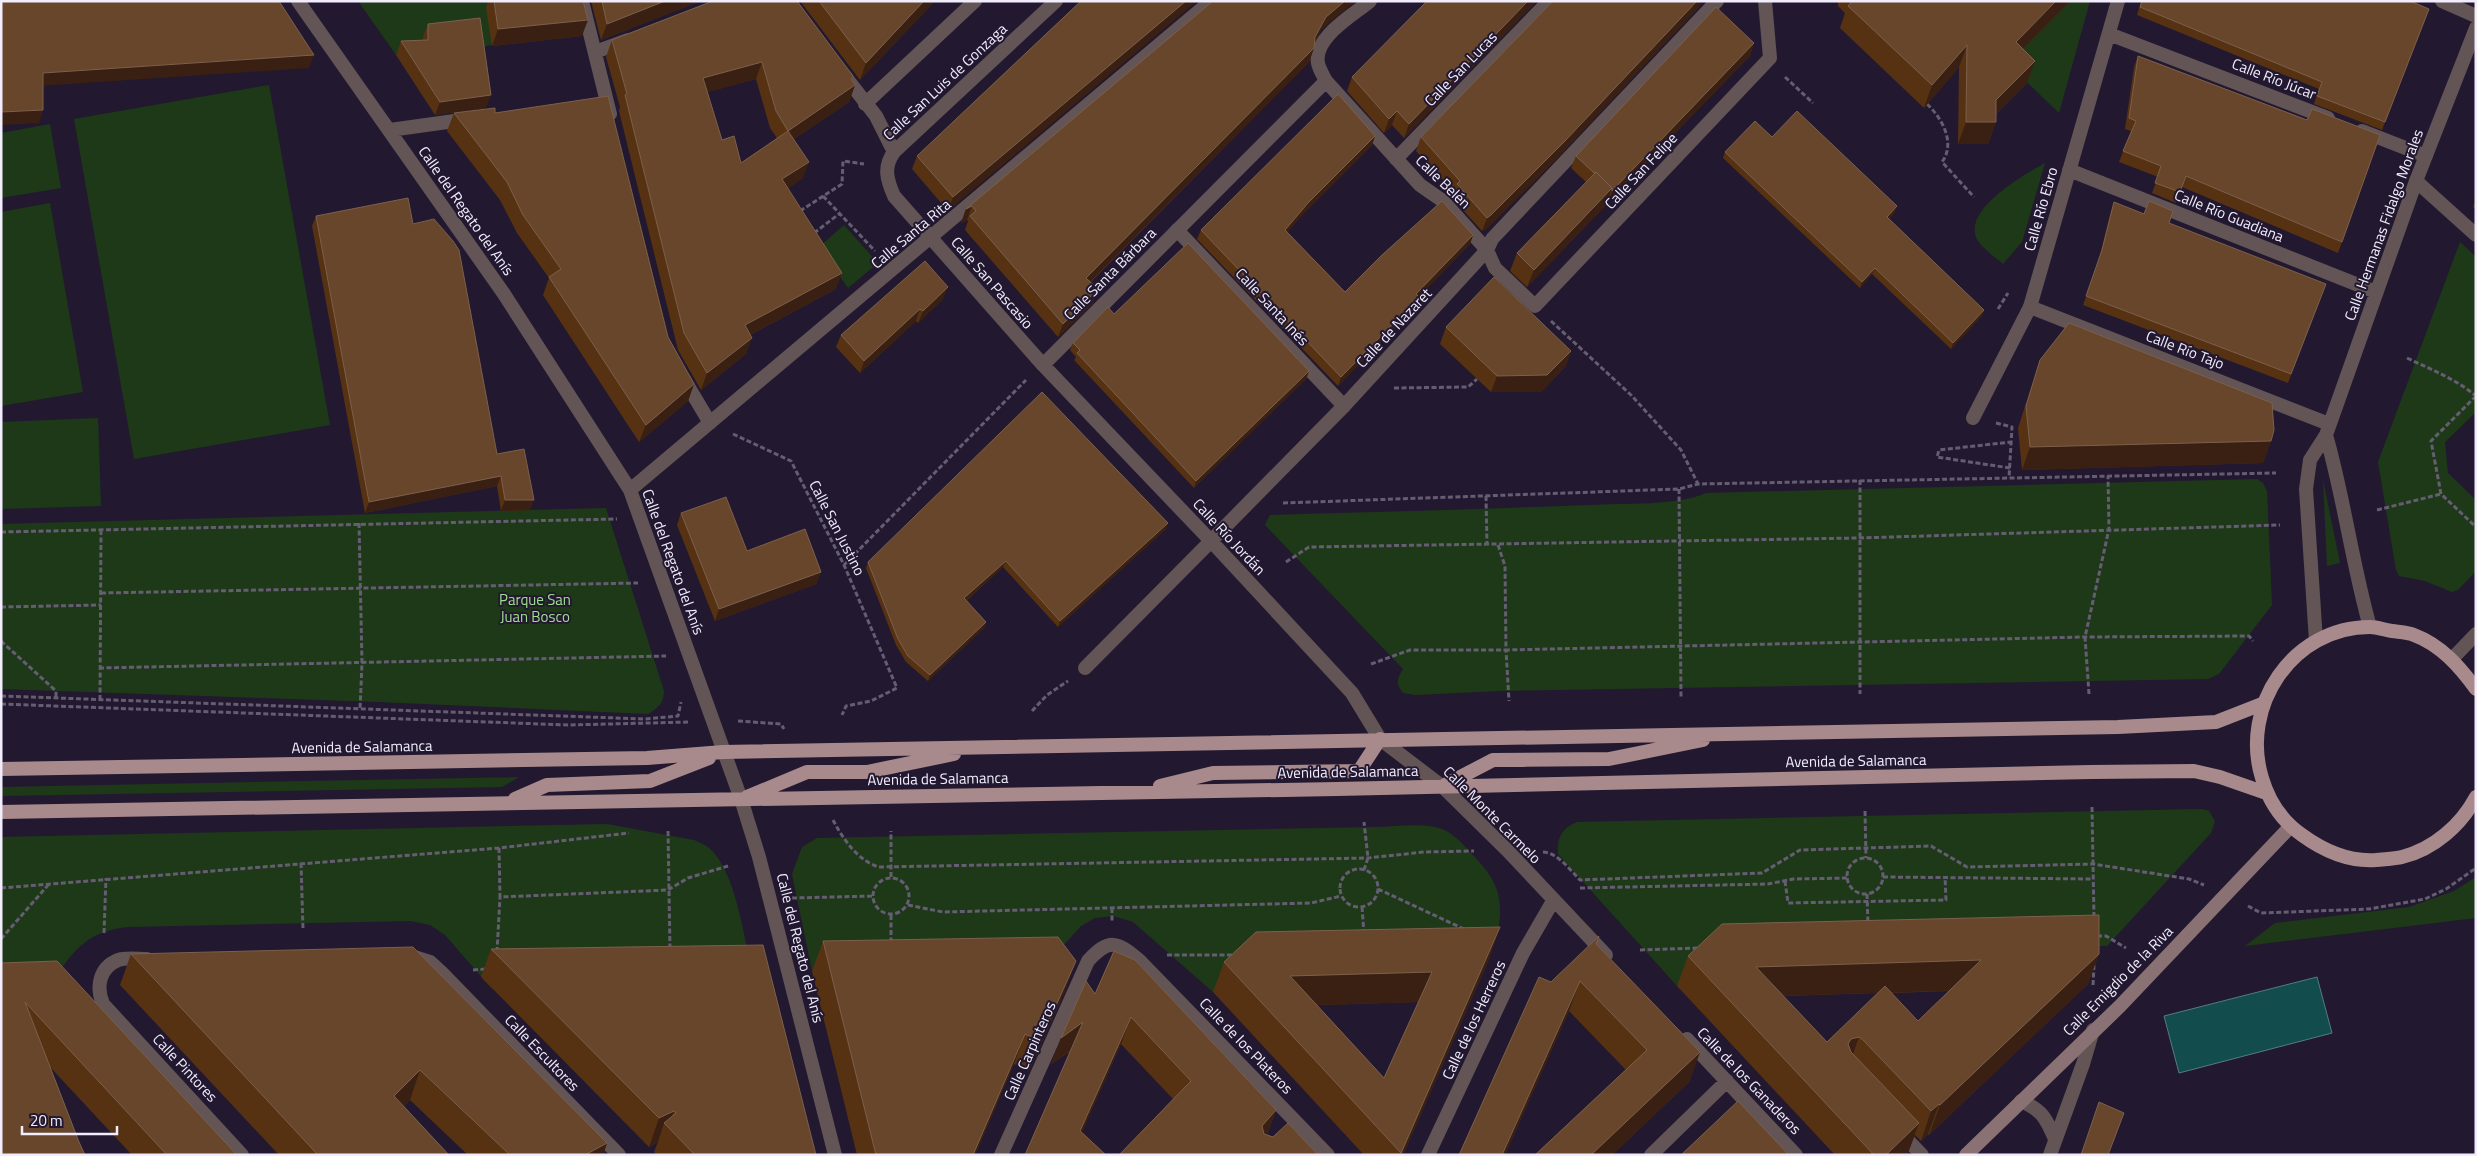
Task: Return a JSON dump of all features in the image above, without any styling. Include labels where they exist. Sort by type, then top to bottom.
[{"type":"main road","points":[[2476,689],[2452,659],[2414,635],[2370,627],[2342,631],[2316,641],[2298,653],[2283,668],[2271,685],[2262,704],[2256,734],[2257,764],[2266,793],[2290,827],[2323,850],[2362,861],[2402,857],[2439,841],[2468,813],[2476,797]]},
{"type":"main road","name":"Avenida de Salamanca","points":[[1,769],[647,758],[724,752],[2185,724],[2216,722],[2262,704]]},
{"type":"main road","name":"Avenida de Salamanca","points":[[1442,787],[1493,760],[1609,759],[1738,733]]},
{"type":"main road","name":"Avenida de Salamanca","points":[[1135,792],[1213,773],[1359,771],[1380,739]]},
{"type":"main road","name":"Avenida de Salamanca","points":[[742,799],[807,772],[867,772],[989,747]]},
{"type":"main road","name":"Avenida de Salamanca","points":[[508,802],[547,785],[650,781],[724,752]]},
{"type":"main road","name":"Avenida de Salamanca","points":[[1,812],[1442,787],[2194,771],[2220,777],[2266,793]]},
{"type":"main road","name":"Calle Emigdio de la Riva","points":[[1966,1155],[2093,1030],[2120,1006],[2290,827]]},
{"type":"street","name":"Calle del Regato del Anís","points":[[298,1],[504,294],[630,490],[742,799],[761,862],[835,1155]]},
{"type":"street","points":[[582,1],[595,52],[602,102],[614,130]]},
{"type":"street","points":[[866,104],[974,1]]},
{"type":"street","name":"Calle San Luis de Gonzaga","points":[[886,171],[889,159],[894,152],[1056,1]]},
{"type":"street","name":"Calle Santa Rita","points":[[630,490],[931,239],[1211,1]]},
{"type":"street","points":[[1326,81],[1318,64],[1319,46],[1325,38],[1370,1]]},
{"type":"street","name":"Calle San Lucas","points":[[1396,159],[1549,1]]},
{"type":"street","name":"Calle de Nazaret","points":[[1085,668],[1344,406],[1488,250],[1492,239],[1717,1]]},
{"type":"street","name":"Calle San Felipe","points":[[1536,306],[1770,58],[1765,1]]},
{"type":"street","name":"Calle Río Ebro","points":[[1973,418],[2030,307],[2118,1]]},
{"type":"street","points":[[2442,1],[2476,16]]},
{"type":"street","name":"Calle Hermanas Fidalgo Morales","points":[[2316,641],[2306,489],[2310,460],[2328,429],[2416,181],[2476,28]]},
{"type":"street","name":"Calle Río Júcar","points":[[2110,34],[2426,156]]},
{"type":"street","points":[[595,52],[639,35]]},
{"type":"street","points":[[838,68],[876,116],[894,152]]},
{"type":"street","name":"Calle Belén","points":[[1326,81],[1420,186],[1443,201],[1488,250],[1495,268],[1536,306]]},
{"type":"street","name":"Calle Santa Bárbara","points":[[1043,365],[1326,81]]},
{"type":"street","points":[[390,130],[478,118]]},
{"type":"street","name":"Calle Río Guadiana","points":[[2070,170],[2376,292]]},
{"type":"street","name":"Calle San Pascasio","points":[[886,171],[894,196],[1043,365]]},
{"type":"street","points":[[2416,181],[2476,235]]},
{"type":"street","name":"Calle Santa Inés","points":[[1177,230],[1344,406]]},
{"type":"street","name":"Calle Río Tajo","points":[[2030,307],[2328,429]]},
{"type":"street","name":"Calle Río Jordán","points":[[1043,365],[1211,541],[1352,693],[1380,739]]},
{"type":"street","points":[[677,366],[710,423]]},
{"type":"street","points":[[2328,429],[2355,572],[2370,627]]},
{"type":"street","points":[[2452,659],[2476,634]]},
{"type":"street","name":"Calle Monte Carmelo","points":[[1380,739],[1442,787],[1507,850],[1553,901]]},
{"type":"street","points":[[1553,901],[1615,965]]},
{"type":"street","name":"Calle de los Herreros","points":[[1428,1155],[1523,953],[1553,901]]},
{"type":"street","name":"Calle de los Plateros","points":[[1088,961],[1101,947],[1113,944],[1125,948],[1140,961],[1328,1155]]},
{"type":"street","name":"Calle Escultores","points":[[397,955],[417,956],[430,962],[619,1155]]},
{"type":"street","name":"Calle Pintores","points":[[159,959],[119,960],[106,968],[99,980],[98,992],[103,1004],[242,1155]]},
{"type":"street","name":"Calle Carpinteros","points":[[1001,1155],[1088,961]]},
{"type":"street","name":"Calle de los Ganaderos","points":[[1675,1027],[1796,1155]]},
{"type":"street","points":[[2050,1155],[2083,1064],[2093,1030]]},
{"type":"street","points":[[1651,1155],[1727,1081]]},
{"type":"street","points":[[2021,1101],[2037,1108],[2047,1120],[2055,1139]]},
{"type":"street","points":[[1887,1118],[1922,1155]]},
{"type":"street","points":[[1282,1133],[1295,1120]]},
{"type":"path","points":[[1786,78],[1813,103]]},
{"type":"path","points":[[1927,104],[1940,117],[1945,126],[1946,157],[1942,162],[1974,197]]},
{"type":"path","points":[[793,215],[842,184],[843,161],[865,164]]},
{"type":"path","points":[[823,196],[874,252],[879,248]]},
{"type":"path","points":[[808,238],[839,214]]},
{"type":"path","points":[[1998,309],[2009,292]]},
{"type":"path","points":[[1536,306],[1631,394],[1681,450],[1698,484]]},
{"type":"path","points":[[2407,358],[2448,376],[2476,396],[2431,441],[2441,494],[2476,527]]},
{"type":"path","points":[[844,565],[1043,365]]},
{"type":"path","points":[[1393,388],[1468,387],[1476,379]]},
{"type":"path","name":"Calle San Justino","points":[[710,423],[790,461],[844,565],[898,688],[871,701],[846,706],[842,715]]},
{"type":"path","points":[[2009,478],[2010,468],[2011,442],[1939,450],[1937,457],[2010,468]]},
{"type":"path","points":[[1282,503],[1679,489],[1698,484],[2276,473]]},
{"type":"path","points":[[2089,694],[2085,637],[2109,529],[2108,476]]},
{"type":"path","points":[[1860,480],[1860,694]]},
{"type":"path","points":[[1679,489],[1681,697]]},
{"type":"path","points":[[2377,510],[2441,494]]},
{"type":"path","points":[[1486,496],[1487,545]]},
{"type":"path","points":[[1,532],[617,519]]},
{"type":"path","points":[[359,523],[362,662],[360,710]]},
{"type":"path","points":[[1286,562],[1310,547],[1859,538],[2280,525]]},
{"type":"path","points":[[100,700],[101,529]]},
{"type":"path","points":[[1498,545],[1506,566],[1506,650],[1509,701]]},
{"type":"path","points":[[101,593],[641,583]]},
{"type":"path","points":[[1,607],[101,605]]},
{"type":"path","points":[[1371,664],[1410,650],[1680,647],[2085,637],[2249,636],[2253,641]]},
{"type":"path","points":[[1,642],[56,691],[56,698]]},
{"type":"path","points":[[99,668],[668,656]]},
{"type":"path","points":[[1032,711],[1047,696],[1085,668]]},
{"type":"path","points":[[1,696],[659,719],[678,716],[682,697]]},
{"type":"path","points":[[1,704],[568,725],[688,722]]},
{"type":"path","points":[[739,721],[781,724],[787,735]]},
{"type":"path","points":[[2092,807],[2094,927]]},
{"type":"path","points":[[1865,811],[1866,858]]},
{"type":"path","points":[[1364,822],[1368,858],[1364,870]]},
{"type":"path","points":[[837,828],[866,864],[892,868],[1368,858],[1424,852],[1478,851]]},
{"type":"path","points":[[668,831],[670,956]]},
{"type":"path","points":[[891,831],[891,877]]},
{"type":"path","points":[[1,888],[106,878],[499,848],[629,833]]},
{"type":"path","points":[[1540,852],[1550,852],[1580,880],[1762,873],[1800,850],[1930,846],[1967,867],[2093,864],[2161,874],[2198,882]]},
{"type":"path","points":[[497,960],[500,898],[499,848]]},
{"type":"path","points":[[1866,858],[1878,864],[1883,877],[1880,886],[1867,894],[1854,890],[1848,878],[1852,864],[1866,858]]},
{"type":"path","points":[[301,863],[303,929]]},
{"type":"path","points":[[500,898],[668,890],[688,878],[728,866]]},
{"type":"path","points":[[2242,904],[2261,912],[2369,909],[2425,899],[2446,889],[2476,868]]},
{"type":"path","points":[[1378,889],[1373,901],[1362,907],[1354,907],[1341,896],[1340,887],[1348,872],[1356,869],[1364,870],[1371,874],[1378,889],[1468,931]]},
{"type":"path","points":[[891,877],[901,880],[907,886],[910,896],[908,905],[898,914],[891,915],[878,909],[872,896],[878,883],[891,877]]},
{"type":"path","points":[[1883,877],[2093,879]]},
{"type":"path","points":[[1785,881],[1788,902],[1946,900],[1945,877]]},
{"type":"path","points":[[104,933],[106,878]]},
{"type":"path","points":[[1580,888],[1768,884],[1785,881],[1848,878]]},
{"type":"path","points":[[1,939],[49,884]]},
{"type":"path","points":[[1867,894],[1868,935]]},
{"type":"path","points":[[789,898],[872,896]]},
{"type":"path","points":[[908,905],[943,912],[1311,903],[1341,896]]},
{"type":"path","points":[[1362,907],[1364,935]]},
{"type":"path","points":[[1112,908],[1112,922]]},
{"type":"path","points":[[891,915],[891,950]]},
{"type":"path","points":[[2094,936],[2106,936],[2126,948]]},
{"type":"path","points":[[1640,950],[1709,948]]},
{"type":"path","points":[[1163,955],[1240,955]]},
{"type":"path","points":[[2093,984],[2094,956]]},
{"type":"path","points":[[472,970],[488,969]]},
{"type":"green space","points":[[358,1],[488,1],[495,45],[396,55]]},
{"type":"green space","points":[[2070,1],[2090,1],[2059,113],[2008,64]]},
{"type":"green space","points":[[269,85],[330,425],[134,459],[74,119]]},
{"type":"green space","points":[[50,124],[61,188],[1,198],[1,133]]},
{"type":"green space","points":[[2045,163],[2022,242],[2003,264],[1984,248],[1976,237],[1975,226],[1979,215],[1987,204],[2011,184]]},
{"type":"green space","points":[[50,203],[83,392],[1,406],[1,212]]},
{"type":"green space","points":[[844,225],[878,263],[848,288],[819,247]]},
{"type":"green space","points":[[2460,242],[2476,257],[2476,412],[2445,442],[2448,473],[2476,500],[2476,571],[2458,590],[2452,592],[2425,581],[2399,576],[2396,570],[2378,462]]},
{"type":"green space","points":[[98,418],[101,506],[1,509],[1,422]]},
{"type":"green space","points":[[2257,479],[2263,483],[2267,491],[2272,605],[2219,674],[2208,679],[1499,691],[1415,695],[1403,693],[1398,684],[1398,678],[1403,669],[1265,525],[1270,515],[1649,503],[1681,500],[1706,493]]},
{"type":"green space","points":[[2323,480],[2340,563],[2327,566]]},
{"type":"green space","name":"Parque San Juan Bosco","points":[[606,508],[664,691],[660,705],[648,714],[379,702],[1,689],[1,524]]},
{"type":"green space","points":[[519,777],[502,787],[1,796],[1,787]]},
{"type":"green space","points":[[2202,809],[2209,811],[2215,821],[2211,833],[2107,946],[2088,946],[1677,986],[1558,854],[1558,843],[1561,835],[1567,828],[1577,822]]},
{"type":"green space","points":[[607,824],[694,840],[708,847],[726,871],[738,905],[752,973],[492,989],[445,935],[430,925],[411,921],[128,927],[100,933],[80,946],[47,988],[1,989],[1,837]]},
{"type":"green space","points":[[1418,825],[1435,827],[1446,831],[1458,840],[1493,880],[1500,908],[1498,932],[1246,962],[1213,992],[1133,922],[1113,916],[1095,918],[1081,926],[1062,947],[928,969],[812,971],[792,874],[802,847],[817,838]]},
{"type":"green space","points":[[2476,877],[2476,918],[2245,946],[2275,923],[2409,907],[2454,891]]},
{"type":"shaded area","points":[[2317,977],[2332,1033],[2179,1073],[2164,1016]]},
{"type":"building","points":[[1,1],[279,1],[314,55],[43,73],[43,110],[1,112]]},
{"type":"building","points":[[494,1],[583,1],[588,20],[498,29]]},
{"type":"building","points":[[602,1],[665,1],[607,24]]},
{"type":"building","points":[[713,1],[797,1],[853,76],[851,79],[855,85],[788,131],[809,162],[782,179],[842,273],[745,325],[752,338],[707,373],[684,333],[625,95],[627,94],[612,40]],"holes":[[[762,62],[776,111],[788,131],[741,163],[734,136],[722,140],[703,78]]]},
{"type":"building","points":[[819,1],[924,1],[866,63]]},
{"type":"building","points":[[1081,1],[1186,1],[953,197],[917,156]]},
{"type":"building","points":[[1213,1],[1345,1],[1326,17],[1315,37],[1314,48],[1086,278],[1098,289],[1063,324],[970,216],[976,211],[972,206],[966,209]]},
{"type":"building","points":[[1427,1],[1528,1],[1409,124],[1397,111],[1389,119],[1352,77]]},
{"type":"building","points":[[1553,1],[1697,1],[1564,142],[1487,218],[1457,184],[1460,181],[1421,137]]},
{"type":"building","points":[[1852,1],[2056,1],[2016,42],[2035,61],[1996,100],[1996,122],[1966,122],[1967,45],[1932,85],[1848,6]]},
{"type":"building","points":[[2142,1],[2410,1],[2429,9],[2385,122],[2317,96],[2322,82],[2140,7]]},
{"type":"building","points":[[1716,7],[1754,43],[1612,191],[1612,188],[1596,172],[1594,173],[1576,156]]},
{"type":"building","points":[[480,18],[491,95],[440,102],[401,41],[428,40],[428,24]]},
{"type":"building","points":[[2138,56],[2307,120],[2312,109],[2380,135],[2342,242],[2186,176],[2180,192],[2155,183],[2161,166],[2123,151],[2136,121],[2129,118]]},
{"type":"building","points":[[1338,94],[1375,136],[1308,203],[1285,230],[1345,292],[1382,255],[1442,201],[1473,235],[1416,294],[1419,297],[1341,377],[1201,230]]},
{"type":"building","points":[[608,96],[668,337],[694,384],[646,425],[549,277],[561,269],[523,215],[507,182],[454,113],[495,108],[495,113]]},
{"type":"building","points":[[1797,111],[1897,206],[1887,217],[1984,310],[1953,343],[1875,268],[1862,282],[1725,152],[1755,121],[1772,137]]},
{"type":"building","points":[[1596,172],[1612,188],[1534,270],[1517,253]]},
{"type":"building","points":[[408,198],[413,224],[434,219],[459,250],[497,454],[524,449],[534,500],[505,500],[501,476],[369,502],[316,216]]},
{"type":"building","points":[[2149,201],[2173,211],[2169,223],[2326,284],[2291,374],[2086,296],[2102,250],[2114,202],[2144,214]]},
{"type":"building","points":[[1188,243],[1309,371],[1196,481],[1077,353],[1080,350],[1073,343],[1108,307],[1114,314]]},
{"type":"building","points":[[925,261],[948,287],[923,311],[920,309],[864,361],[841,335]]},
{"type":"building","points":[[1494,277],[1571,351],[1547,375],[1497,376],[1446,327]]},
{"type":"building","points":[[2069,323],[2272,403],[2274,430],[2271,441],[2030,447],[2026,406],[2040,360]]},
{"type":"building","points":[[1042,392],[1168,523],[1060,621],[1006,561],[964,598],[986,622],[930,675],[908,656],[898,639],[868,562]]},
{"type":"building","points":[[726,497],[747,551],[805,529],[821,572],[719,609],[681,513]]},
{"type":"building","points":[[2099,915],[2099,954],[1940,1105],[1931,1111],[1863,1040],[1859,1037],[1851,1039],[1848,1044],[1851,1052],[1919,1123],[1886,1155],[1874,1155],[1688,956],[1722,924]],"holes":[[[1981,960],[1918,1021],[1885,986],[1827,1042],[1756,967]]]},
{"type":"building","points":[[1500,927],[1401,1153],[1224,962],[1256,932]],"holes":[[[1432,972],[1384,1078],[1290,976]]]},
{"type":"building","points":[[1599,936],[1596,944],[1700,1052],[1591,1155],[1535,1155],[1647,1050],[1580,981],[1502,1155],[1459,1155],[1539,977],[1551,982]]},
{"type":"building","points":[[1058,937],[1076,961],[1040,1041],[1025,1034],[973,1155],[876,1155],[823,941]]},
{"type":"building","points":[[763,945],[816,1155],[695,1155],[664,1123],[676,1113],[674,1111],[659,1118],[491,949]]},
{"type":"building","points":[[413,947],[607,1143],[585,1155],[510,1155],[420,1070],[394,1096],[449,1155],[318,1155],[131,954]]},
{"type":"building","points":[[1114,951],[1135,960],[1276,1110],[1262,1126],[1264,1134],[1273,1137],[1288,1123],[1318,1155],[1119,1155],[1191,1081],[1131,1017],[1080,1131],[1106,1155],[1025,1155],[1083,1022],[1061,1038],[1086,981],[1095,994]]},
{"type":"building","points":[[57,961],[237,1155],[167,1155],[25,1002],[85,1155],[1,1155],[1,963]]},
{"type":"building","points":[[1738,1101],[1789,1155],[1681,1155]]},
{"type":"building","points":[[2099,1102],[2124,1113],[2108,1155],[2081,1155]]}]
